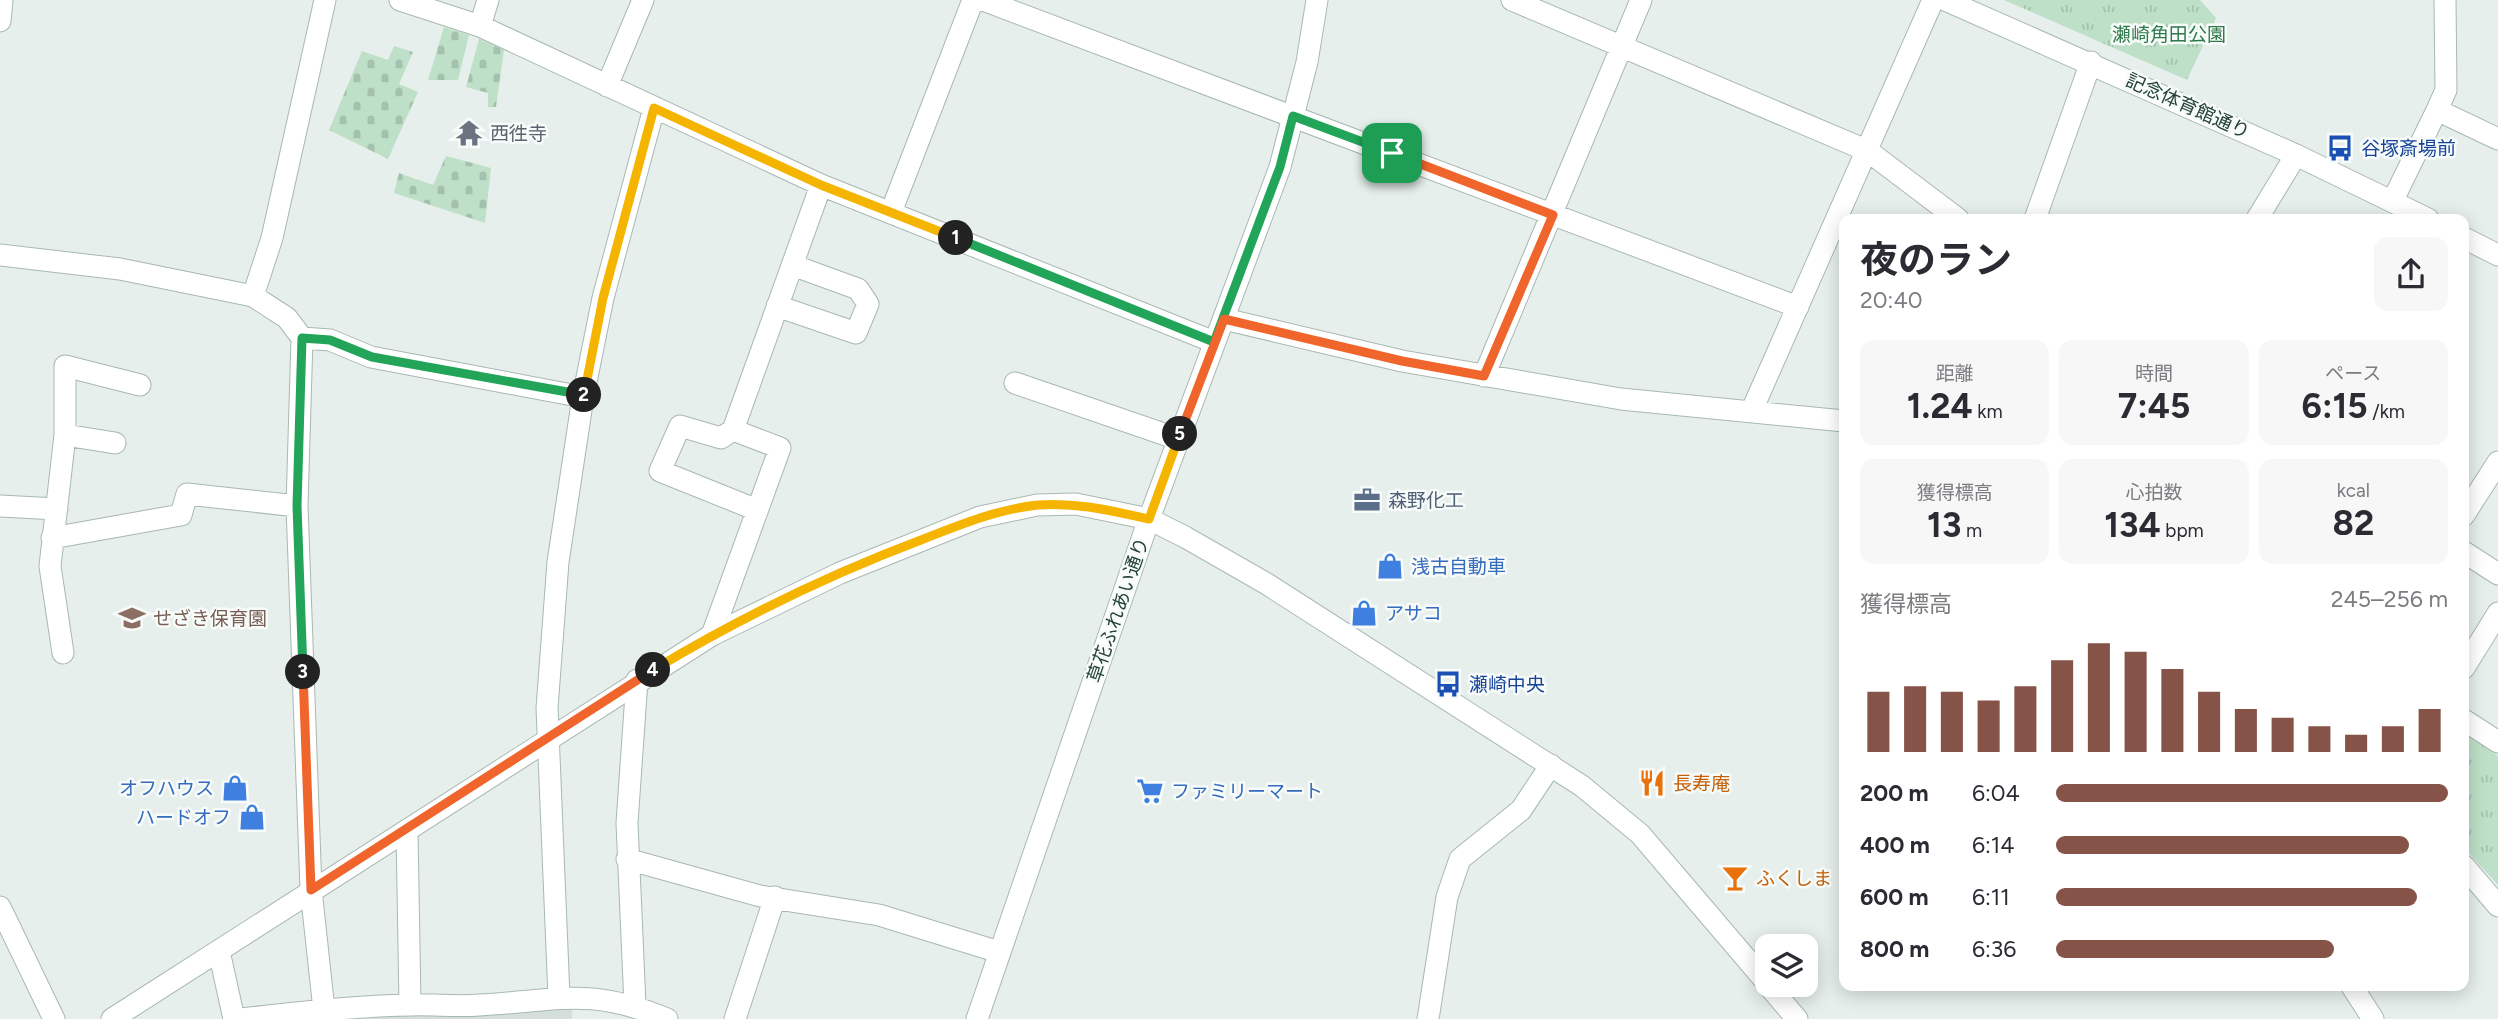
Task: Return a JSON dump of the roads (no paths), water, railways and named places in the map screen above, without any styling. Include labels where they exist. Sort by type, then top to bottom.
[{"type":"street","points":[[0,21],[2,0]]},
{"type":"street","points":[[253,296],[269,249],[325,0]]},
{"type":"street","points":[[400,0],[480,26],[821,185],[1214,342]]},
{"type":"street","points":[[480,26],[488,0]]},
{"type":"street","points":[[607,86],[643,0]]},
{"type":"street","points":[[891,212],[973,0]]},
{"type":"street","points":[[983,0],[1798,307]]},
{"type":"street","name":"草花ふれあい通り","points":[[976,1019],[1149,519],[1280,167],[1307,62],[1317,0]]},
{"type":"street","points":[[1512,0],[1868,151],[1951,214]]},
{"type":"street","points":[[1484,376],[1641,0]]},
{"type":"street","points":[[1840,214],[1933,0]]},
{"type":"street","name":"記念体育館通り","points":[[1945,0],[2091,62],[2418,214]]},
{"type":"street","points":[[2393,201],[2446,90],[2445,0]]},
{"type":"street","points":[[2037,214],[2091,62]]},
{"type":"street","points":[[559,997],[547,708],[558,562],[583,397],[603,298],[654,108]]},
{"type":"street","points":[[2437,110],[2498,139]]},
{"type":"street","points":[[2260,214],[2296,155]]},
{"type":"street","points":[[757,510],[660,471],[680,426],[721,438],[733,430],[821,185]]},
{"type":"street","points":[[1752,410],[1839,216]]},
{"type":"street","points":[[2469,248],[2498,255]]},
{"type":"street","points":[[0,255],[120,269],[253,296],[287,317],[302,338],[297,506],[311,890],[324,1010]]},
{"type":"street","points":[[777,306],[856,333],[867,304],[858,289],[792,265]]},
{"type":"street","points":[[1224,319],[1402,361],[1621,399],[1839,420]]},
{"type":"street","points":[[302,338],[330,340],[372,357],[583,397]]},
{"type":"street","points":[[63,653],[50,566],[65,435],[65,366],[140,385]]},
{"type":"street","points":[[1015,383],[1178,439]]},
{"type":"street","points":[[712,635],[780,448],[733,430]]},
{"type":"street","points":[[65,435],[115,443]]},
{"type":"street","points":[[2469,507],[2498,462]]},
{"type":"street","points":[[52,538],[181,515],[187,494],[297,506]]},
{"type":"street","points":[[112,1019],[637,680],[712,635],[840,573],[980,517],[1037,505],[1076,504],[1149,519],[1267,584],[1551,765],[1606,804],[1640,834],[1755,970]]},
{"type":"street","points":[[0,506],[57,509]]},
{"type":"street","points":[[2469,555],[2498,574]]},
{"type":"street","points":[[2469,660],[2498,613]]},
{"type":"street","points":[[637,680],[626,823],[627,859],[643,1011]]},
{"type":"street","points":[[2469,723],[2498,742]]},
{"type":"street","points":[[1428,1019],[1447,897],[1460,859],[1521,810],[1551,765]]},
{"type":"street","points":[[407,831],[410,1005]]},
{"type":"street","points":[[627,859],[775,898],[879,915],[999,952]]},
{"type":"street","points":[[2469,872],[2498,906]]},
{"type":"street","points":[[735,1019],[775,898]]},
{"type":"street","points":[[0,907],[54,1019]]},
{"type":"street","points":[[219,951],[234,1019]]},
{"type":"street","points":[[2355,991],[2373,1019]]},
{"type":"street","points":[[240,1019],[324,1010],[410,1005],[478,1006],[559,997],[596,997],[667,1019]]},
{"type":"street","points":[[1778,997],[1797,1019]]},
{"type":"place","name":"西徃寺","points":[[469,133]]},
{"type":"place","name":"谷塚斎場前","points":[[2340,148]]},
{"type":"place","name":"森野化工","points":[[1367,500]]},
{"type":"place","name":"浅古自動車","points":[[1390,566]]},
{"type":"place","name":"アサコ","points":[[1364,613]]},
{"type":"place","name":"せざき保育園","points":[[132,618]]},
{"type":"place","name":"瀬崎中央","points":[[1448,684]]},
{"type":"place","name":"長寿庵","points":[[1652,783]]},
{"type":"place","name":"オフハウス","points":[[235,788]]},
{"type":"place","name":"ファミリーマート","points":[[1150,791]]},
{"type":"place","name":"ハードオフ","points":[[252,817]]},
{"type":"place","name":"ふくしま","points":[[1735,878]]},
{"type":"park label","name":"瀬崎角田公園","points":[[2169,34]]}]
